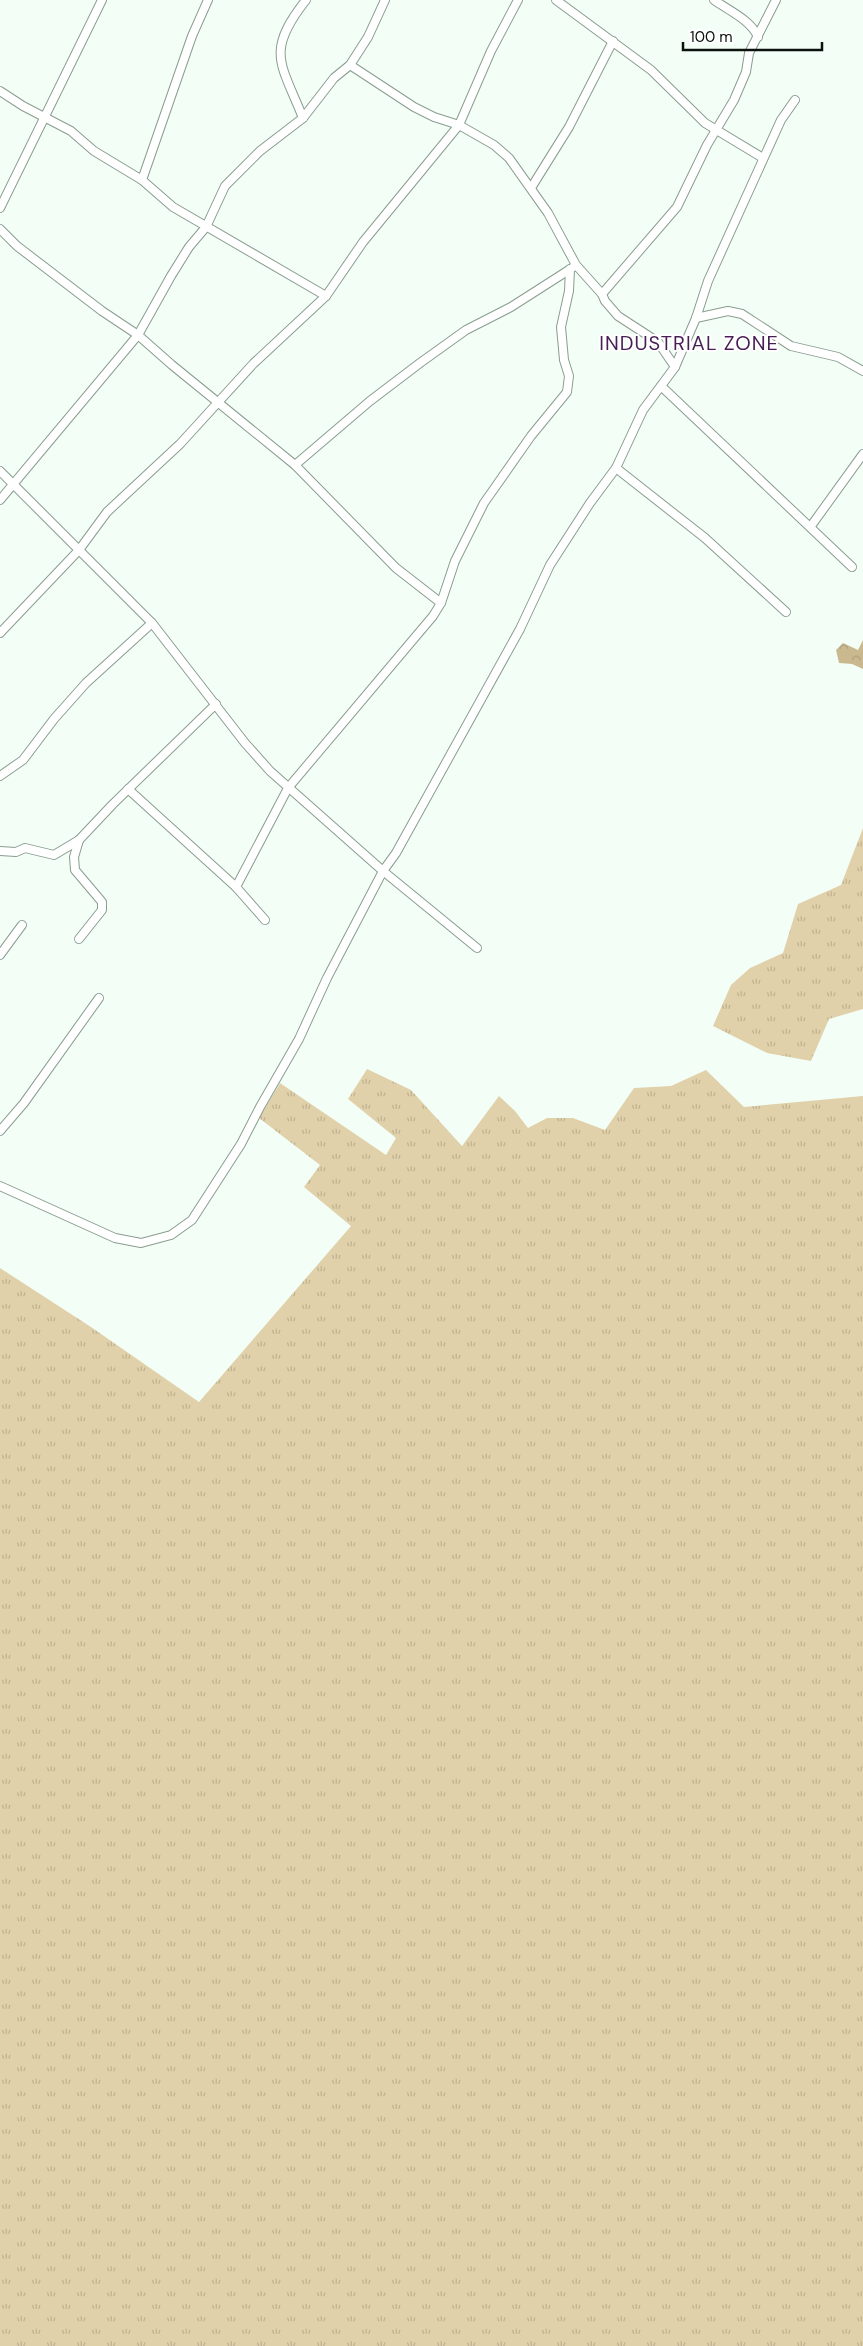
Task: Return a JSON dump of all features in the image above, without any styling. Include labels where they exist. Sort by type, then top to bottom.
[{"type":"street","points":[[0,208],[102,0]]},
{"type":"street","points":[[142,180],[192,36],[208,0]]},
{"type":"street","points":[[304,118],[282,65],[280,52],[282,37],[290,21],[306,0]]},
{"type":"street","points":[[0,500],[138,335],[189,247],[206,227],[225,186],[260,150],[304,118],[334,78],[350,65],[360,51],[385,0]]},
{"type":"street","points":[[0,633],[79,550],[107,512],[180,444],[253,364],[326,296],[363,242],[458,125],[491,51],[518,0]]},
{"type":"street","points":[[556,0],[651,70],[693,113],[715,130],[763,158]]},
{"type":"street","points":[[714,0],[748,24],[755,30],[758,36]]},
{"type":"street","points":[[602,294],[677,207],[715,130],[734,100],[746,72],[749,53],[776,0]]},
{"type":"street","points":[[531,188],[573,120],[613,41]]},
{"type":"street","points":[[350,65],[414,108],[458,125],[494,145],[509,158],[548,213],[573,267],[602,294],[605,301],[618,316],[658,342],[675,367]]},
{"type":"street","points":[[0,91],[23,106],[71,131],[94,151],[142,180],[173,207],[326,296]]},
{"type":"street","points":[[0,1186],[115,1238],[141,1243],[171,1235],[192,1220],[241,1144],[299,1039],[327,978],[383,872],[396,854],[520,630],[550,564],[590,503],[616,468],[643,410],[675,367],[696,318],[708,281],[780,120],[795,100]]},
{"type":"street","points":[[0,229],[25,252],[102,311],[138,335],[218,404],[296,465],[396,568],[440,604]]},
{"type":"street","points":[[296,465],[370,401],[466,330],[511,307],[573,267]]},
{"type":"street","points":[[236,887],[288,788],[433,616],[440,604],[455,561],[484,503],[530,436],[566,392],[568,376],[564,360],[561,327],[573,267]]},
{"type":"street","points":[[696,318],[728,311],[742,314],[790,346],[838,357],[863,371]]},
{"type":"street","points":[[661,386],[811,526],[852,567]]},
{"type":"street","points":[[811,526],[863,454]]},
{"type":"street","points":[[616,468],[705,538],[786,612]]},
{"type":"street","points":[[0,471],[152,623],[245,743],[288,788],[383,872],[477,948]]},
{"type":"street","points":[[0,776],[23,760],[54,719],[86,683],[152,623]]},
{"type":"street","points":[[0,851],[16,852],[24,848],[54,854],[78,840],[216,704]]},
{"type":"street","points":[[128,789],[236,887],[266,920]]},
{"type":"street","points":[[78,840],[74,857],[75,870],[102,902],[102,910],[79,939]]},
{"type":"street","points":[[0,955],[22,925]]},
{"type":"street","points":[[0,1131],[24,1102],[99,998]]},
{"type":"green space","points":[[863,640],[863,669],[852,664],[839,663],[836,650],[843,643],[858,650]]},
{"type":"green space","points":[[863,828],[863,1009],[829,1019],[811,1061],[767,1053],[713,1026],[731,985],[750,968],[783,953],[798,904],[841,885]]},
{"type":"green space","points":[[367,1069],[411,1090],[462,1146],[499,1096],[515,1111],[528,1128],[547,1118],[573,1118],[605,1130],[634,1088],[671,1086],[706,1070],[744,1107],[863,1096],[863,2346],[0,2346],[0,1268],[91,1327],[199,1402],[351,1226],[304,1187],[320,1165],[259,1118],[280,1083],[386,1155],[396,1138],[348,1099]]},
{"type":"district","name":"INDUSTRIAL ZONE","points":[[689,343]]}]
